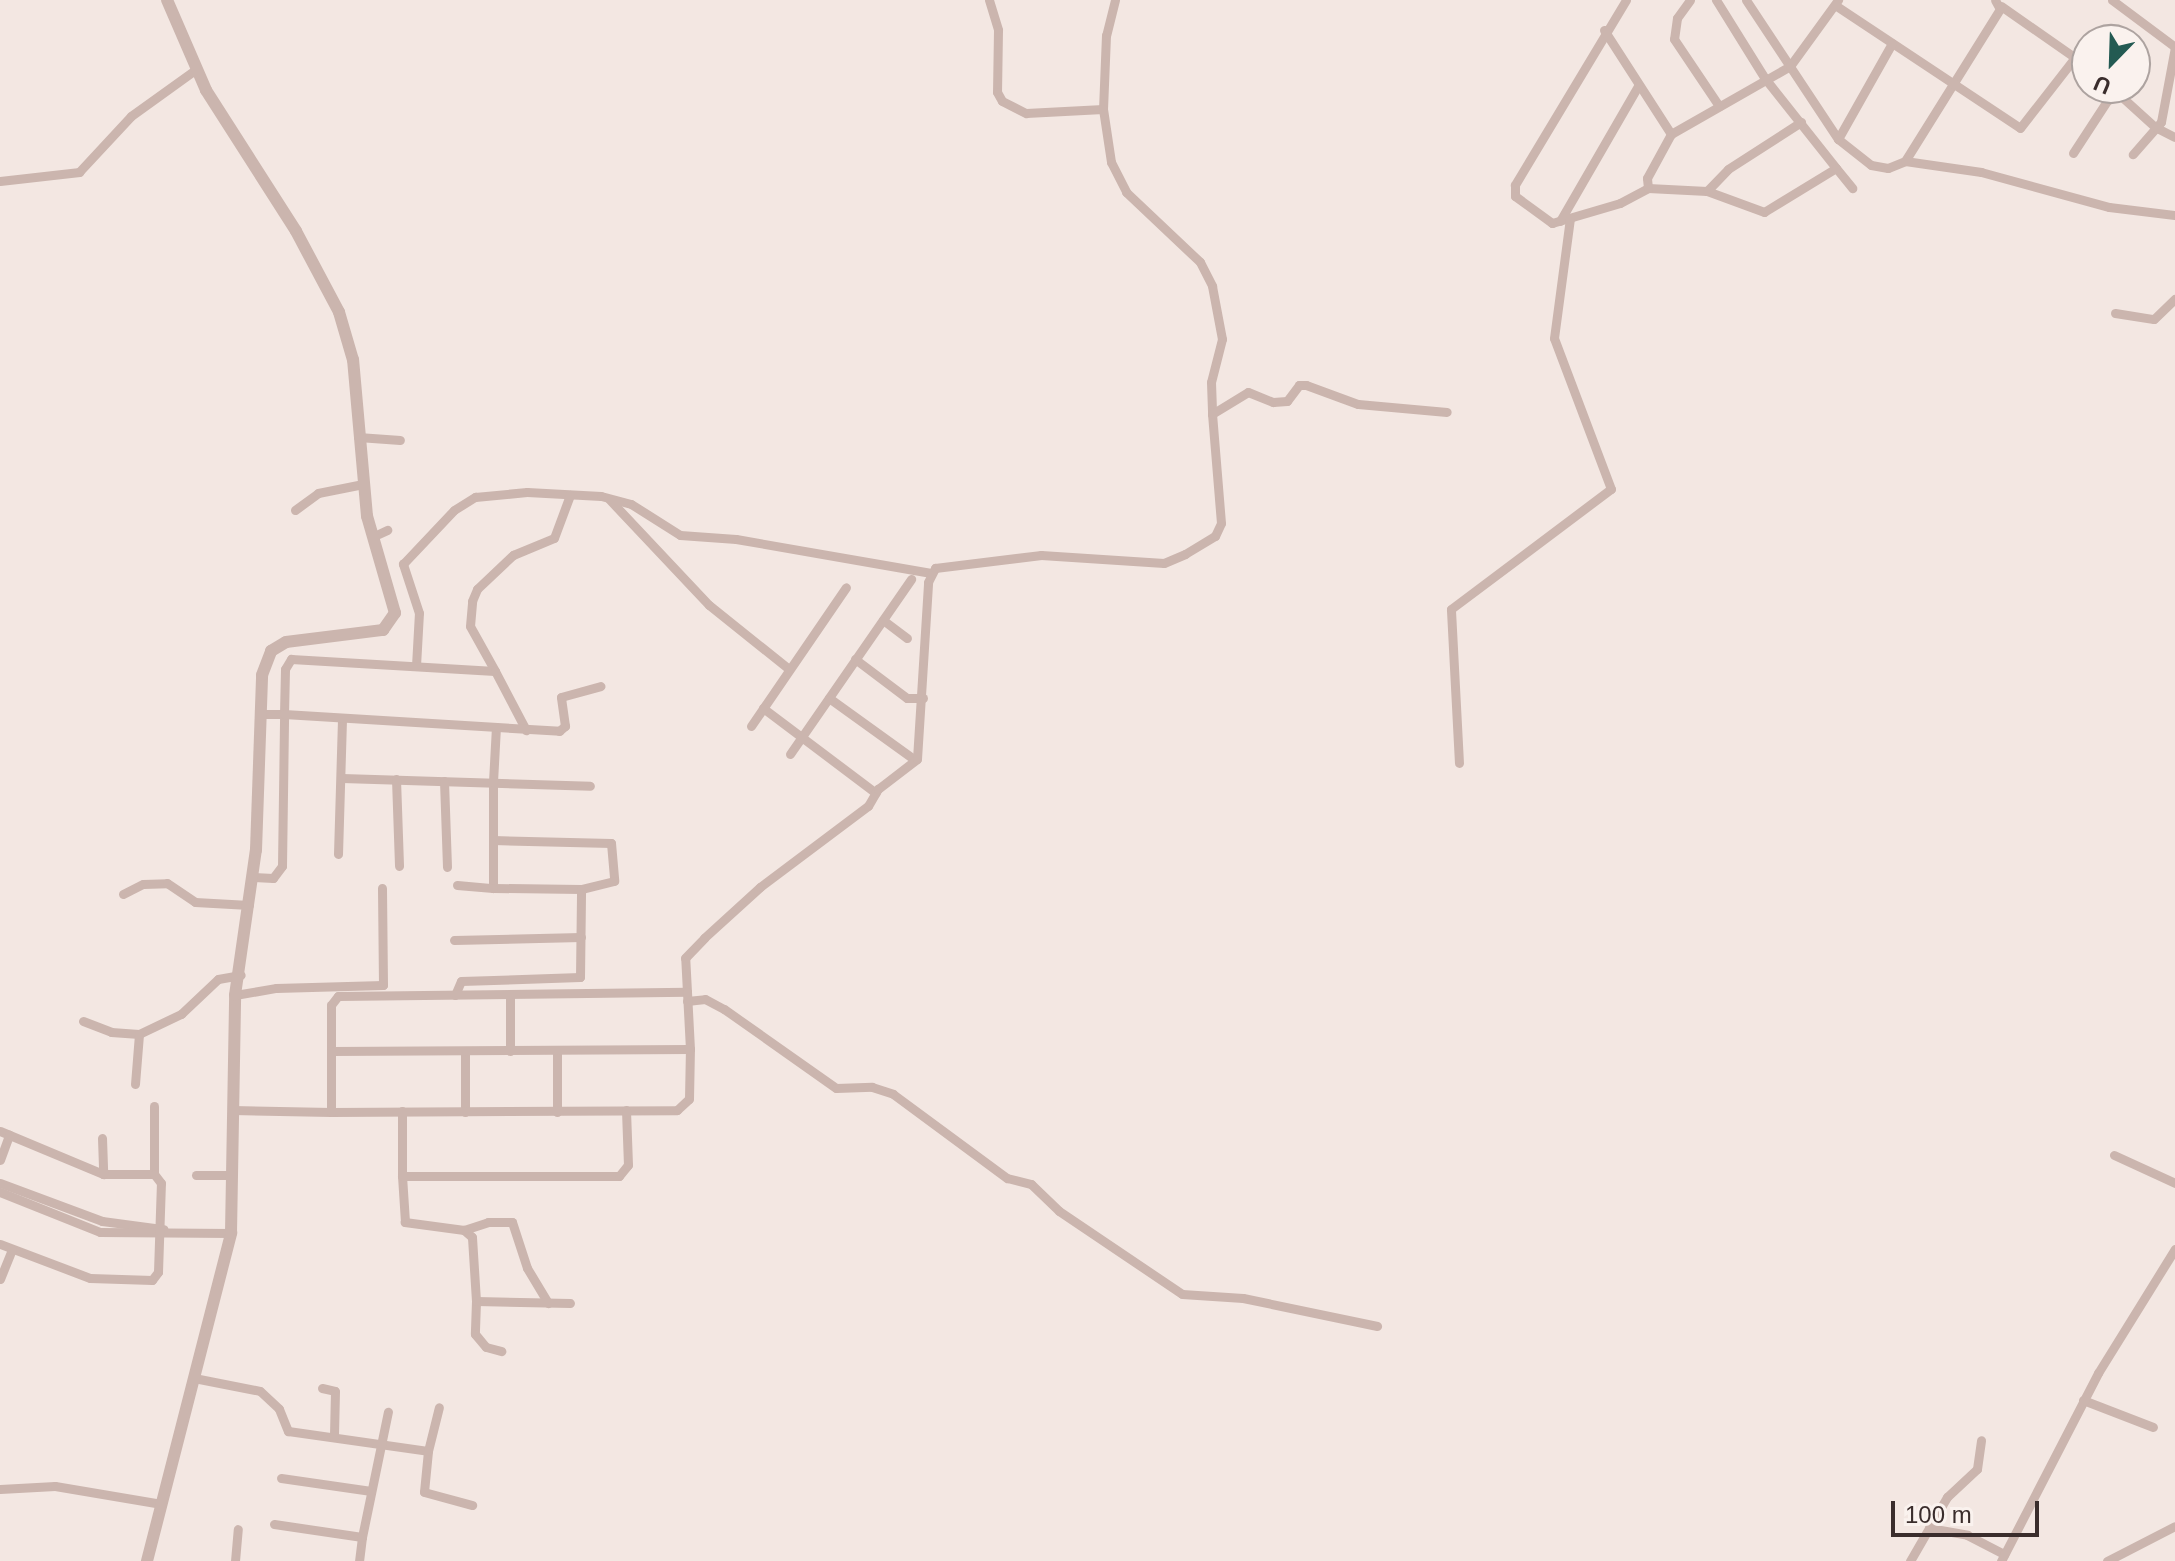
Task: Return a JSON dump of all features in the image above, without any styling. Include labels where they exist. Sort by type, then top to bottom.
[{"type":"street","points":[[147,1561],[231,1233],[235,995],[241,975],[252,877],[262,675],[271,651],[299,639],[336,631],[390,627],[394,598],[372,537],[363,484],[353,360],[339,312],[296,231],[195,70],[167,0]]},
{"type":"street","points":[[989,0],[998,30],[997,92],[1002,101],[1026,113],[1103,109]]},
{"type":"street","points":[[384,573],[403,564],[454,510],[475,497],[527,492],[608,498],[631,504],[680,535],[736,539],[931,573],[949,563],[1041,555],[1164,563],[1215,536],[1221,523],[1211,382],[1222,339],[1212,286],[1200,262],[1126,192],[1111,162],[1103,109],[1106,35],[1115,0]]},
{"type":"street","points":[[1626,0],[1604,30],[1515,185],[1521,202],[1552,223],[1620,203],[1648,188],[1707,191],[1764,212],[1836,168]]},
{"type":"street","points":[[1690,0],[1677,18],[1674,39],[1719,106]]},
{"type":"street","points":[[1716,0],[1771,73],[1801,122],[1852,188]]},
{"type":"street","points":[[1746,0],[1838,139],[1879,168],[1905,161],[1981,172],[2087,203],[2175,215]]},
{"type":"street","points":[[1754,13],[1762,0]]},
{"type":"street","points":[[2112,0],[2175,47],[2164,115],[2133,154]]},
{"type":"street","points":[[1648,188],[1647,178],[1671,134],[1771,73],[1790,66],[1836,3],[2020,128],[2071,62]]},
{"type":"street","points":[[1905,161],[1998,3],[2071,53]]},
{"type":"street","points":[[1604,30],[1671,134]]},
{"type":"street","points":[[1838,139],[1892,43]]},
{"type":"street","points":[[0,181],[79,172],[125,122],[195,70]]},
{"type":"street","points":[[1459,763],[1451,609],[1611,489],[1554,338],[1565,220],[1638,86]]},
{"type":"street","points":[[2073,153],[2104,104]]},
{"type":"street","points":[[2130,104],[2155,127],[2175,137]]},
{"type":"street","points":[[1707,191],[1728,169],[1801,122]]},
{"type":"street","points":[[2115,313],[2154,319],[2175,299]]},
{"type":"street","points":[[1212,414],[1248,392],[1287,401],[1299,385],[1358,404],[1447,412]]},
{"type":"street","points":[[358,437],[400,440]]},
{"type":"street","points":[[295,510],[318,493],[363,484]]},
{"type":"street","points":[[526,730],[470,626],[472,601],[477,589],[513,555],[554,538],[570,495]]},
{"type":"street","points":[[608,498],[709,605],[789,669]]},
{"type":"street","points":[[372,537],[387,530]]},
{"type":"street","points":[[403,564],[415,589],[419,613],[416,666]]},
{"type":"street","points":[[232,1110],[557,1112],[685,1108],[690,1049],[684,963],[695,946],[760,887],[868,806],[876,793],[915,760],[923,698],[931,573]]},
{"type":"street","points":[[790,754],[911,579]]},
{"type":"street","points":[[751,726],[846,587]]},
{"type":"street","points":[[883,620],[907,638]]},
{"type":"street","points":[[252,877],[273,878],[282,866],[285,669],[291,659],[495,671]]},
{"type":"street","points":[[855,659],[907,698],[923,698]]},
{"type":"street","points":[[260,714],[563,730],[561,697],[601,686]]},
{"type":"street","points":[[829,698],[915,760]]},
{"type":"street","points":[[763,708],[876,793]]},
{"type":"street","points":[[338,854],[342,718]]},
{"type":"street","points":[[493,888],[496,727]]},
{"type":"street","points":[[342,778],[590,786]]},
{"type":"street","points":[[396,779],[399,866]]},
{"type":"street","points":[[444,781],[447,867]]},
{"type":"street","points":[[457,885],[581,889],[614,881],[613,844],[493,840]]},
{"type":"street","points":[[123,894],[143,884],[167,883],[195,902],[249,905]]},
{"type":"street","points":[[235,995],[276,988],[383,985],[382,888]]},
{"type":"street","points":[[455,995],[461,981],[580,977],[581,889]]},
{"type":"street","points":[[454,940],[581,937]]},
{"type":"street","points":[[83,1021],[111,1032],[139,1034],[181,1014],[218,979],[241,975]]},
{"type":"street","points":[[510,994],[510,1051]]},
{"type":"street","points":[[331,1112],[334,997],[510,994],[687,996],[705,999],[724,1009],[836,1088],[872,1087],[893,1094],[1007,1178],[1031,1184],[1059,1211],[1182,1294],[1243,1298],[1377,1326]]},
{"type":"street","points":[[135,1084],[139,1034]]},
{"type":"street","points":[[331,1051],[690,1049]]},
{"type":"street","points":[[465,1051],[465,1112]]},
{"type":"street","points":[[557,1051],[557,1112]]},
{"type":"street","points":[[0,1244],[90,1278],[152,1280],[158,1272],[161,1183],[154,1174],[154,1106]]},
{"type":"street","points":[[402,1176],[619,1176],[628,1165],[626,1110]]},
{"type":"street","points":[[402,1111],[405,1222],[464,1230],[488,1222],[512,1222],[527,1268],[548,1303]]},
{"type":"street","points":[[0,1160],[5,1133],[103,1174],[154,1174]]},
{"type":"street","points":[[102,1138],[103,1174]]},
{"type":"street","points":[[2114,1155],[2175,1183]]},
{"type":"street","points":[[196,1175],[232,1175]]},
{"type":"street","points":[[0,1183],[101,1226],[231,1233]]},
{"type":"street","points":[[0,1192],[49,1206]]},
{"type":"street","points":[[464,1230],[472,1237],[475,1334],[486,1347],[501,1351]]},
{"type":"street","points":[[0,1279],[12,1249]]},
{"type":"street","points":[[1929,1528],[1967,1535],[2003,1558],[2083,1400],[2175,1249]]},
{"type":"street","points":[[476,1301],[570,1303]]},
{"type":"street","points":[[194,1378],[260,1391],[279,1409],[288,1431],[428,1451]]},
{"type":"street","points":[[322,1388],[335,1391],[334,1436]]},
{"type":"street","points":[[2083,1400],[2153,1427]]},
{"type":"street","points":[[439,1407],[428,1451],[424,1492],[472,1505]]},
{"type":"street","points":[[359,1561],[379,1444],[388,1412]]},
{"type":"street","points":[[1910,1561],[1947,1497],[1977,1469],[1981,1440]]},
{"type":"street","points":[[281,1478],[371,1491]]},
{"type":"street","points":[[0,1489],[55,1486],[161,1504]]},
{"type":"street","points":[[274,1524],[362,1537]]},
{"type":"street","points":[[2107,1561],[2175,1526]]},
{"type":"street","points":[[235,1561],[238,1529]]}]
